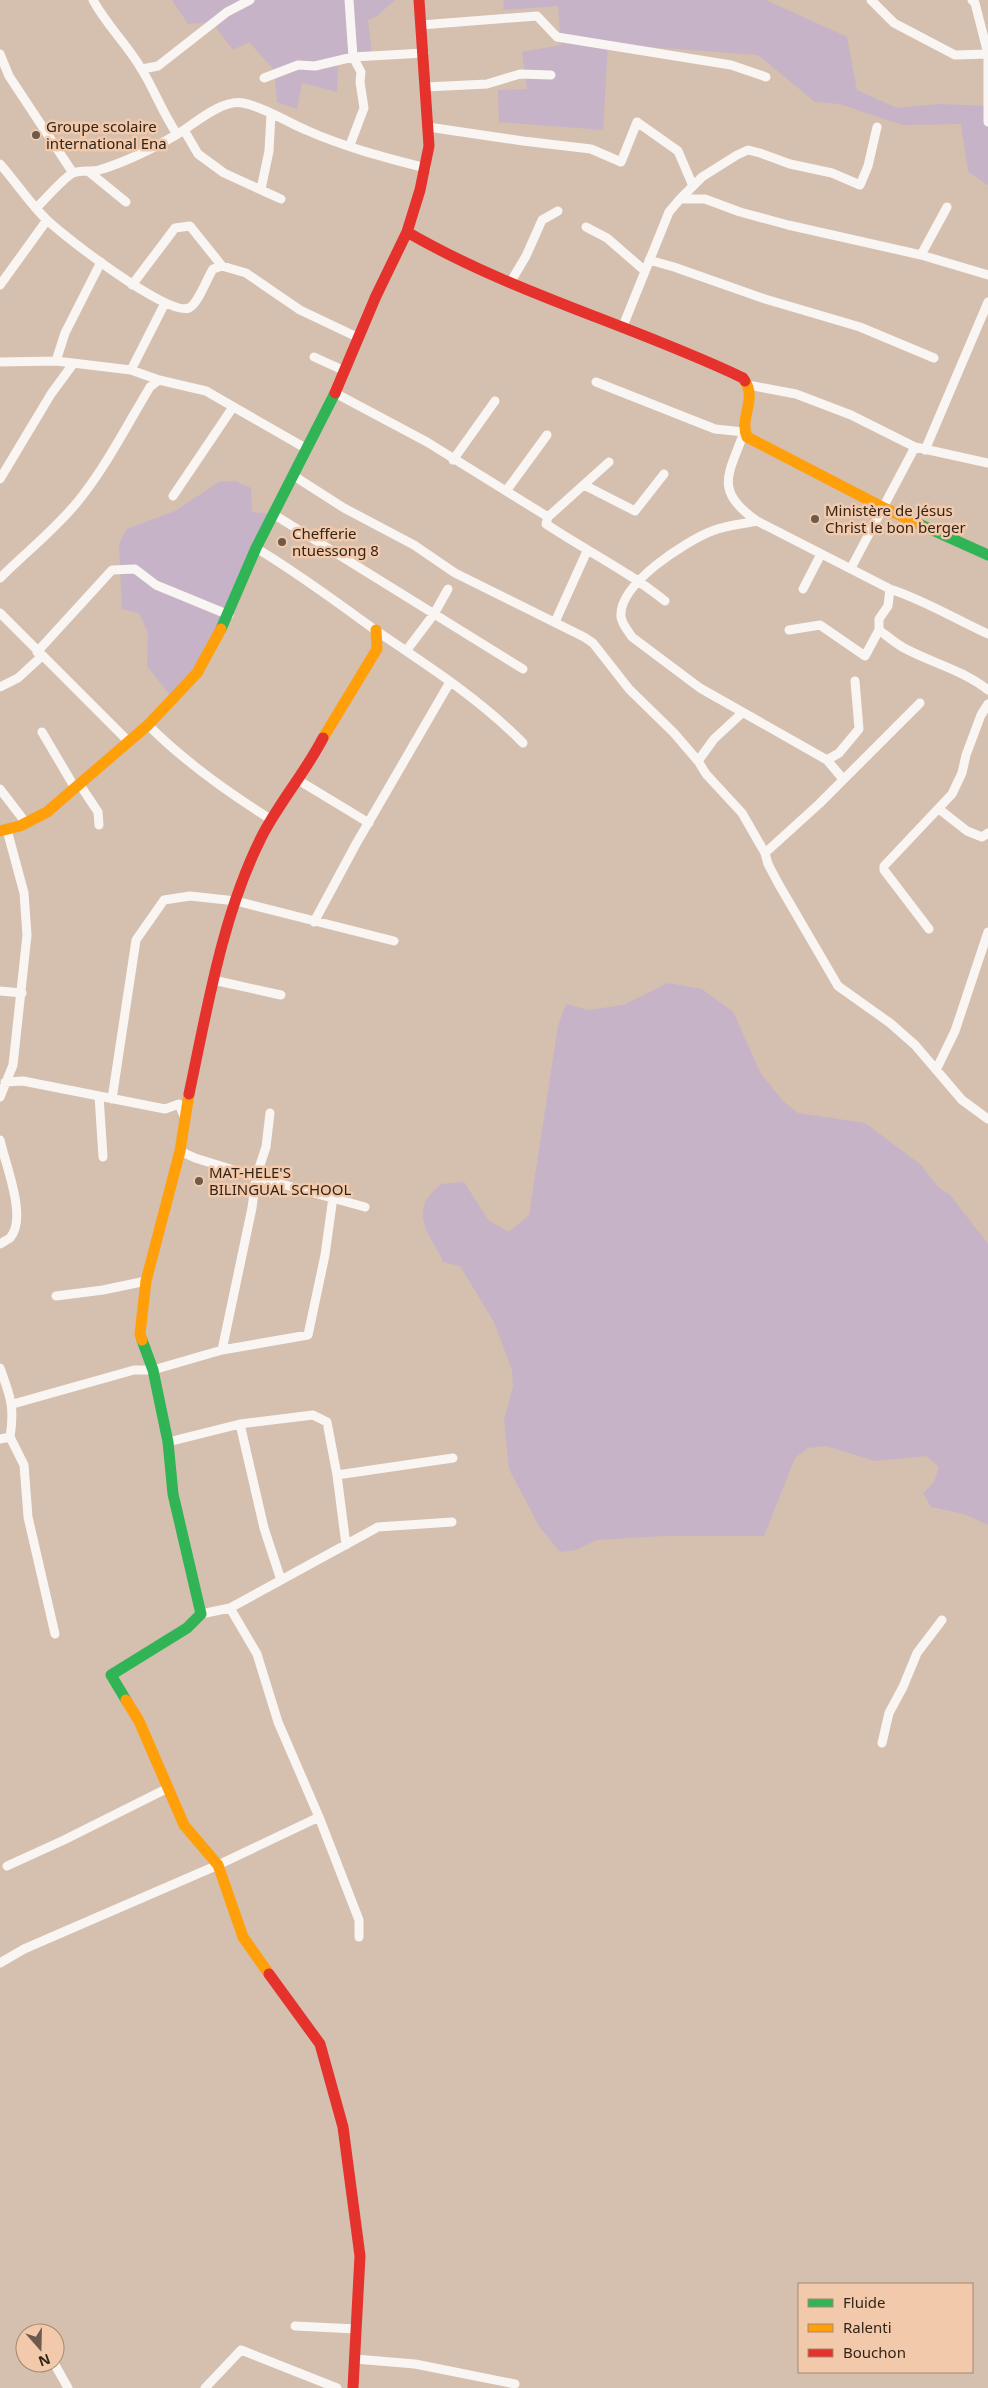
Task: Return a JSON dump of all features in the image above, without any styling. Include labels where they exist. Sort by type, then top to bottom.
[{"type":"street","points":[[93,0],[101,14],[142,69],[166,118],[181,132],[198,154],[224,173],[281,199]]},
{"type":"street","points":[[142,69],[158,66],[227,12],[250,0]]},
{"type":"street","points":[[349,0],[353,57],[361,72],[360,82],[364,108],[350,145]]},
{"type":"street","points":[[0,1096],[13,1065],[14,1041],[22,994],[27,934],[24,894],[3,831],[26,823],[47,812],[148,725],[197,673],[228,615],[256,548],[335,393],[360,338],[376,296],[407,232],[426,168],[429,146],[419,0]]},
{"type":"street","points":[[871,0],[894,22],[955,55],[988,54]]},
{"type":"street","points":[[972,0],[975,3],[988,54],[988,122]]},
{"type":"street","points":[[421,25],[537,16],[557,37],[731,65],[766,77]]},
{"type":"street","points":[[0,54],[9,76],[73,173]]},
{"type":"street","points":[[264,78],[298,65],[315,66],[353,57],[424,54]]},
{"type":"street","points":[[426,87],[487,84],[520,74],[551,75]]},
{"type":"street","points":[[37,207],[73,173],[98,170],[141,154],[181,132],[208,113],[229,105],[243,103],[289,120],[305,130],[382,157],[426,168]]},
{"type":"street","points":[[262,189],[269,151],[271,114]]},
{"type":"street","points":[[428,127],[591,149],[621,162],[637,122],[678,151],[693,186]]},
{"type":"street","points":[[623,326],[670,212],[693,186],[727,160],[748,150],[790,164],[832,173],[860,185],[868,166],[877,127]]},
{"type":"street","points":[[0,164],[47,220],[132,285],[165,303],[182,309],[189,308],[195,304],[213,269],[222,266],[246,273],[300,310],[360,338]]},
{"type":"street","points":[[88,171],[126,202]]},
{"type":"street","points":[[680,199],[705,199],[740,212],[788,225],[921,255],[988,275]]},
{"type":"street","points":[[921,255],[947,207]]},
{"type":"street","points":[[510,283],[526,256],[542,220],[558,211]]},
{"type":"street","points":[[0,285],[4,271],[47,220]]},
{"type":"street","points":[[132,285],[175,228],[190,226],[222,266]]},
{"type":"street","points":[[586,227],[607,238],[645,271]]},
{"type":"street","points":[[407,232],[443,253],[510,283],[587,314],[623,326],[744,378],[752,398],[745,415],[744,432],[727,475],[727,484],[742,510],[757,521],[890,589],[911,596],[946,615],[988,634]]},
{"type":"street","points":[[649,260],[765,299],[860,327],[934,358]]},
{"type":"street","points":[[56,361],[64,333],[101,262]]},
{"type":"street","points":[[924,450],[988,302]]},
{"type":"street","points":[[131,370],[165,303]]},
{"type":"street","points":[[314,356],[345,371]]},
{"type":"street","points":[[0,362],[56,361],[131,370],[159,380],[206,391],[307,450]]},
{"type":"street","points":[[0,479],[51,394],[73,364]]},
{"type":"street","points":[[0,578],[58,524],[80,500],[108,461],[150,387],[159,380]]},
{"type":"street","points":[[596,382],[715,429],[744,432],[754,441],[882,507],[988,555]]},
{"type":"street","points":[[748,385],[796,394],[851,415],[924,450],[988,463]]},
{"type":"street","points":[[335,393],[427,442],[453,460],[506,490],[548,517]]},
{"type":"street","points":[[453,460],[495,401]]},
{"type":"street","points":[[173,496],[233,407]]},
{"type":"street","points":[[506,490],[546,435]]},
{"type":"street","points":[[851,568],[915,447]]},
{"type":"street","points":[[609,462],[548,517],[546,524],[587,551],[639,580],[665,601]]},
{"type":"street","points":[[584,485],[636,511],[664,474]]},
{"type":"street","points":[[294,476],[344,508],[414,545],[455,573],[555,622],[593,643],[629,689],[656,714],[698,761],[706,774],[742,813],[765,853],[768,864],[838,986],[909,1040],[962,1100],[988,1119]]},
{"type":"street","points":[[273,514],[523,669]]},
{"type":"street","points":[[757,521],[714,530],[689,541],[639,580],[622,609],[621,618],[632,637],[700,688],[827,760],[843,779]]},
{"type":"street","points":[[256,548],[287,566],[450,682],[494,714],[523,742]]},
{"type":"street","points":[[555,622],[587,551]]},
{"type":"street","points":[[803,589],[821,554]]},
{"type":"street","points":[[0,687],[18,678],[112,570],[135,569],[156,585],[228,615]]},
{"type":"street","points":[[406,651],[434,614],[448,588]]},
{"type":"street","points":[[789,630],[820,625],[865,656],[879,630],[879,619],[888,606],[890,589]]},
{"type":"street","points":[[0,613],[129,742]]},
{"type":"street","points":[[201,1614],[173,1494],[168,1442],[153,1370],[140,1334],[146,1281],[180,1151],[184,1117],[212,980],[236,901],[261,838],[312,759],[337,712],[377,649],[376,630]]},
{"type":"street","points":[[879,630],[904,648],[951,668],[978,682],[988,690]]},
{"type":"street","points":[[827,760],[839,753],[859,730],[855,681]]},
{"type":"street","points":[[314,922],[450,682]]},
{"type":"street","points":[[765,853],[920,703]]},
{"type":"street","points":[[929,930],[884,870],[884,866],[939,810],[952,794],[962,773],[973,736],[988,704]]},
{"type":"street","points":[[698,761],[714,739],[742,713]]},
{"type":"street","points":[[148,725],[227,792],[272,820]]},
{"type":"street","points":[[42,732],[98,812],[99,825]]},
{"type":"street","points":[[298,780],[369,823]]},
{"type":"street","points":[[0,789],[26,823]]},
{"type":"street","points":[[939,810],[967,831],[982,837],[988,833]]},
{"type":"street","points":[[112,1099],[136,940],[164,900],[190,896],[236,901],[394,941]]},
{"type":"street","points":[[936,1070],[955,1031],[988,932]]},
{"type":"street","points":[[212,980],[281,995]]},
{"type":"street","points":[[0,990],[22,994]]},
{"type":"street","points":[[13,1065],[23,1081]]},
{"type":"street","points":[[5,1082],[23,1081],[165,1109],[179,1104],[184,1117]]},
{"type":"street","points":[[99,1096],[103,1157]]},
{"type":"street","points":[[222,1350],[252,1208],[256,1177],[266,1147],[270,1113]]},
{"type":"street","points":[[0,1140],[17,1215],[15,1228],[9,1238],[0,1244]]},
{"type":"street","points":[[180,1151],[195,1158],[256,1177],[333,1196],[365,1207]]},
{"type":"street","points":[[13,1404],[134,1370],[153,1370],[222,1350],[308,1335],[325,1255],[333,1196]]},
{"type":"street","points":[[56,1296],[103,1290],[146,1281]]},
{"type":"street","points":[[0,1368],[13,1404],[10,1437],[24,1465],[28,1517],[55,1634]]},
{"type":"street","points":[[168,1442],[240,1424],[313,1415],[327,1422],[337,1475],[346,1545]]},
{"type":"street","points":[[240,1424],[264,1528],[281,1580]]},
{"type":"street","points":[[0,1439],[10,1437]]},
{"type":"street","points":[[337,1475],[453,1458]]},
{"type":"street","points":[[353,2388],[359,2247],[343,2127],[320,2044],[243,1937],[218,1866],[184,1825],[166,1789],[139,1721],[111,1675],[187,1628],[201,1614],[230,1608],[378,1527],[452,1522]]},
{"type":"street","points":[[230,1608],[257,1654],[278,1722],[319,1816],[359,1920],[359,1937]]},
{"type":"street","points":[[882,1743],[889,1713],[903,1687],[917,1653],[942,1620]]},
{"type":"street","points":[[7,1866],[166,1789]]},
{"type":"street","points":[[0,1963],[24,1949],[218,1866],[319,1816]]},
{"type":"street","points":[[295,2326],[356,2329]]},
{"type":"street","points":[[206,2388],[241,2350],[337,2388]]},
{"type":"street","points":[[354,2359],[415,2364],[515,2384]]},
{"type":"street","points":[[60,2373],[68,2388]]},
{"type":"shaded area","points":[[172,0],[395,0],[377,16],[368,20],[372,54],[338,63],[337,92],[302,83],[297,109],[277,102],[274,70],[249,42],[233,50],[212,22],[188,24]]},
{"type":"shaded area","points":[[504,0],[766,0],[847,37],[857,90],[897,108],[938,104],[988,106],[988,185],[968,172],[961,124],[902,125],[840,104],[815,102],[758,55],[608,44],[603,130],[499,122],[498,90],[527,89],[522,52],[561,45],[558,6],[503,10]]},
{"type":"shaded area","points":[[235,481],[251,488],[252,512],[273,514],[229,615],[173,699],[147,666],[148,633],[139,613],[122,609],[119,544],[127,529],[175,511],[219,482]]},
{"type":"shaded area","points":[[668,983],[702,989],[733,1012],[761,1074],[784,1102],[798,1113],[865,1123],[921,1165],[938,1187],[950,1195],[988,1244],[988,1525],[964,1514],[931,1507],[923,1493],[934,1482],[939,1467],[926,1456],[875,1461],[826,1446],[808,1448],[795,1458],[764,1536],[664,1536],[597,1540],[576,1550],[560,1552],[539,1526],[509,1469],[504,1420],[513,1387],[512,1370],[494,1322],[460,1266],[443,1262],[425,1226],[423,1211],[428,1198],[441,1184],[464,1182],[489,1221],[509,1232],[529,1215],[558,1026],[566,1004],[588,1010],[623,1005]]},
{"type":"traffic: fast","points":[[221,629],[256,548],[335,393]]},
{"type":"traffic: fast","points":[[919,524],[988,555]]},
{"type":"traffic: fast","points":[[126,1700],[111,1675],[187,1628],[201,1614],[173,1494],[168,1442],[153,1370],[142,1340]]},
{"type":"traffic: slow","points":[[745,381],[749,395],[745,423],[747,437],[882,507],[919,524]]},
{"type":"traffic: slow","points":[[0,831],[20,826],[47,812],[148,725],[197,673],[221,629]]},
{"type":"traffic: slow","points":[[323,738],[377,649],[376,630]]},
{"type":"traffic: slow","points":[[142,1340],[140,1334],[146,1281],[180,1151],[189,1094]]},
{"type":"traffic: slow","points":[[126,1700],[139,1721],[184,1825],[218,1865],[243,1937],[269,1974]]},
{"type":"traffic: jam","points":[[335,393],[376,296],[407,232],[420,190],[429,146],[419,0]]},
{"type":"traffic: jam","points":[[407,232],[489,274],[701,359],[743,378],[745,381]]},
{"type":"traffic: jam","points":[[189,1094],[217,964],[247,868],[268,825],[323,738]]},
{"type":"traffic: jam","points":[[269,1974],[320,2044],[343,2127],[360,2256],[353,2388]]},
{"type":"place","name":"Groupe scolaire international Ena","points":[[36,135]]},
{"type":"place","name":"Ministère de Jésus Christ le bon berger","points":[[815,519]]},
{"type":"place","name":"Chefferie ntuessong 8","points":[[282,542]]},
{"type":"place","name":"MAT-HELE'S BILINGUAL SCHOOL","points":[[199,1181]]}]
